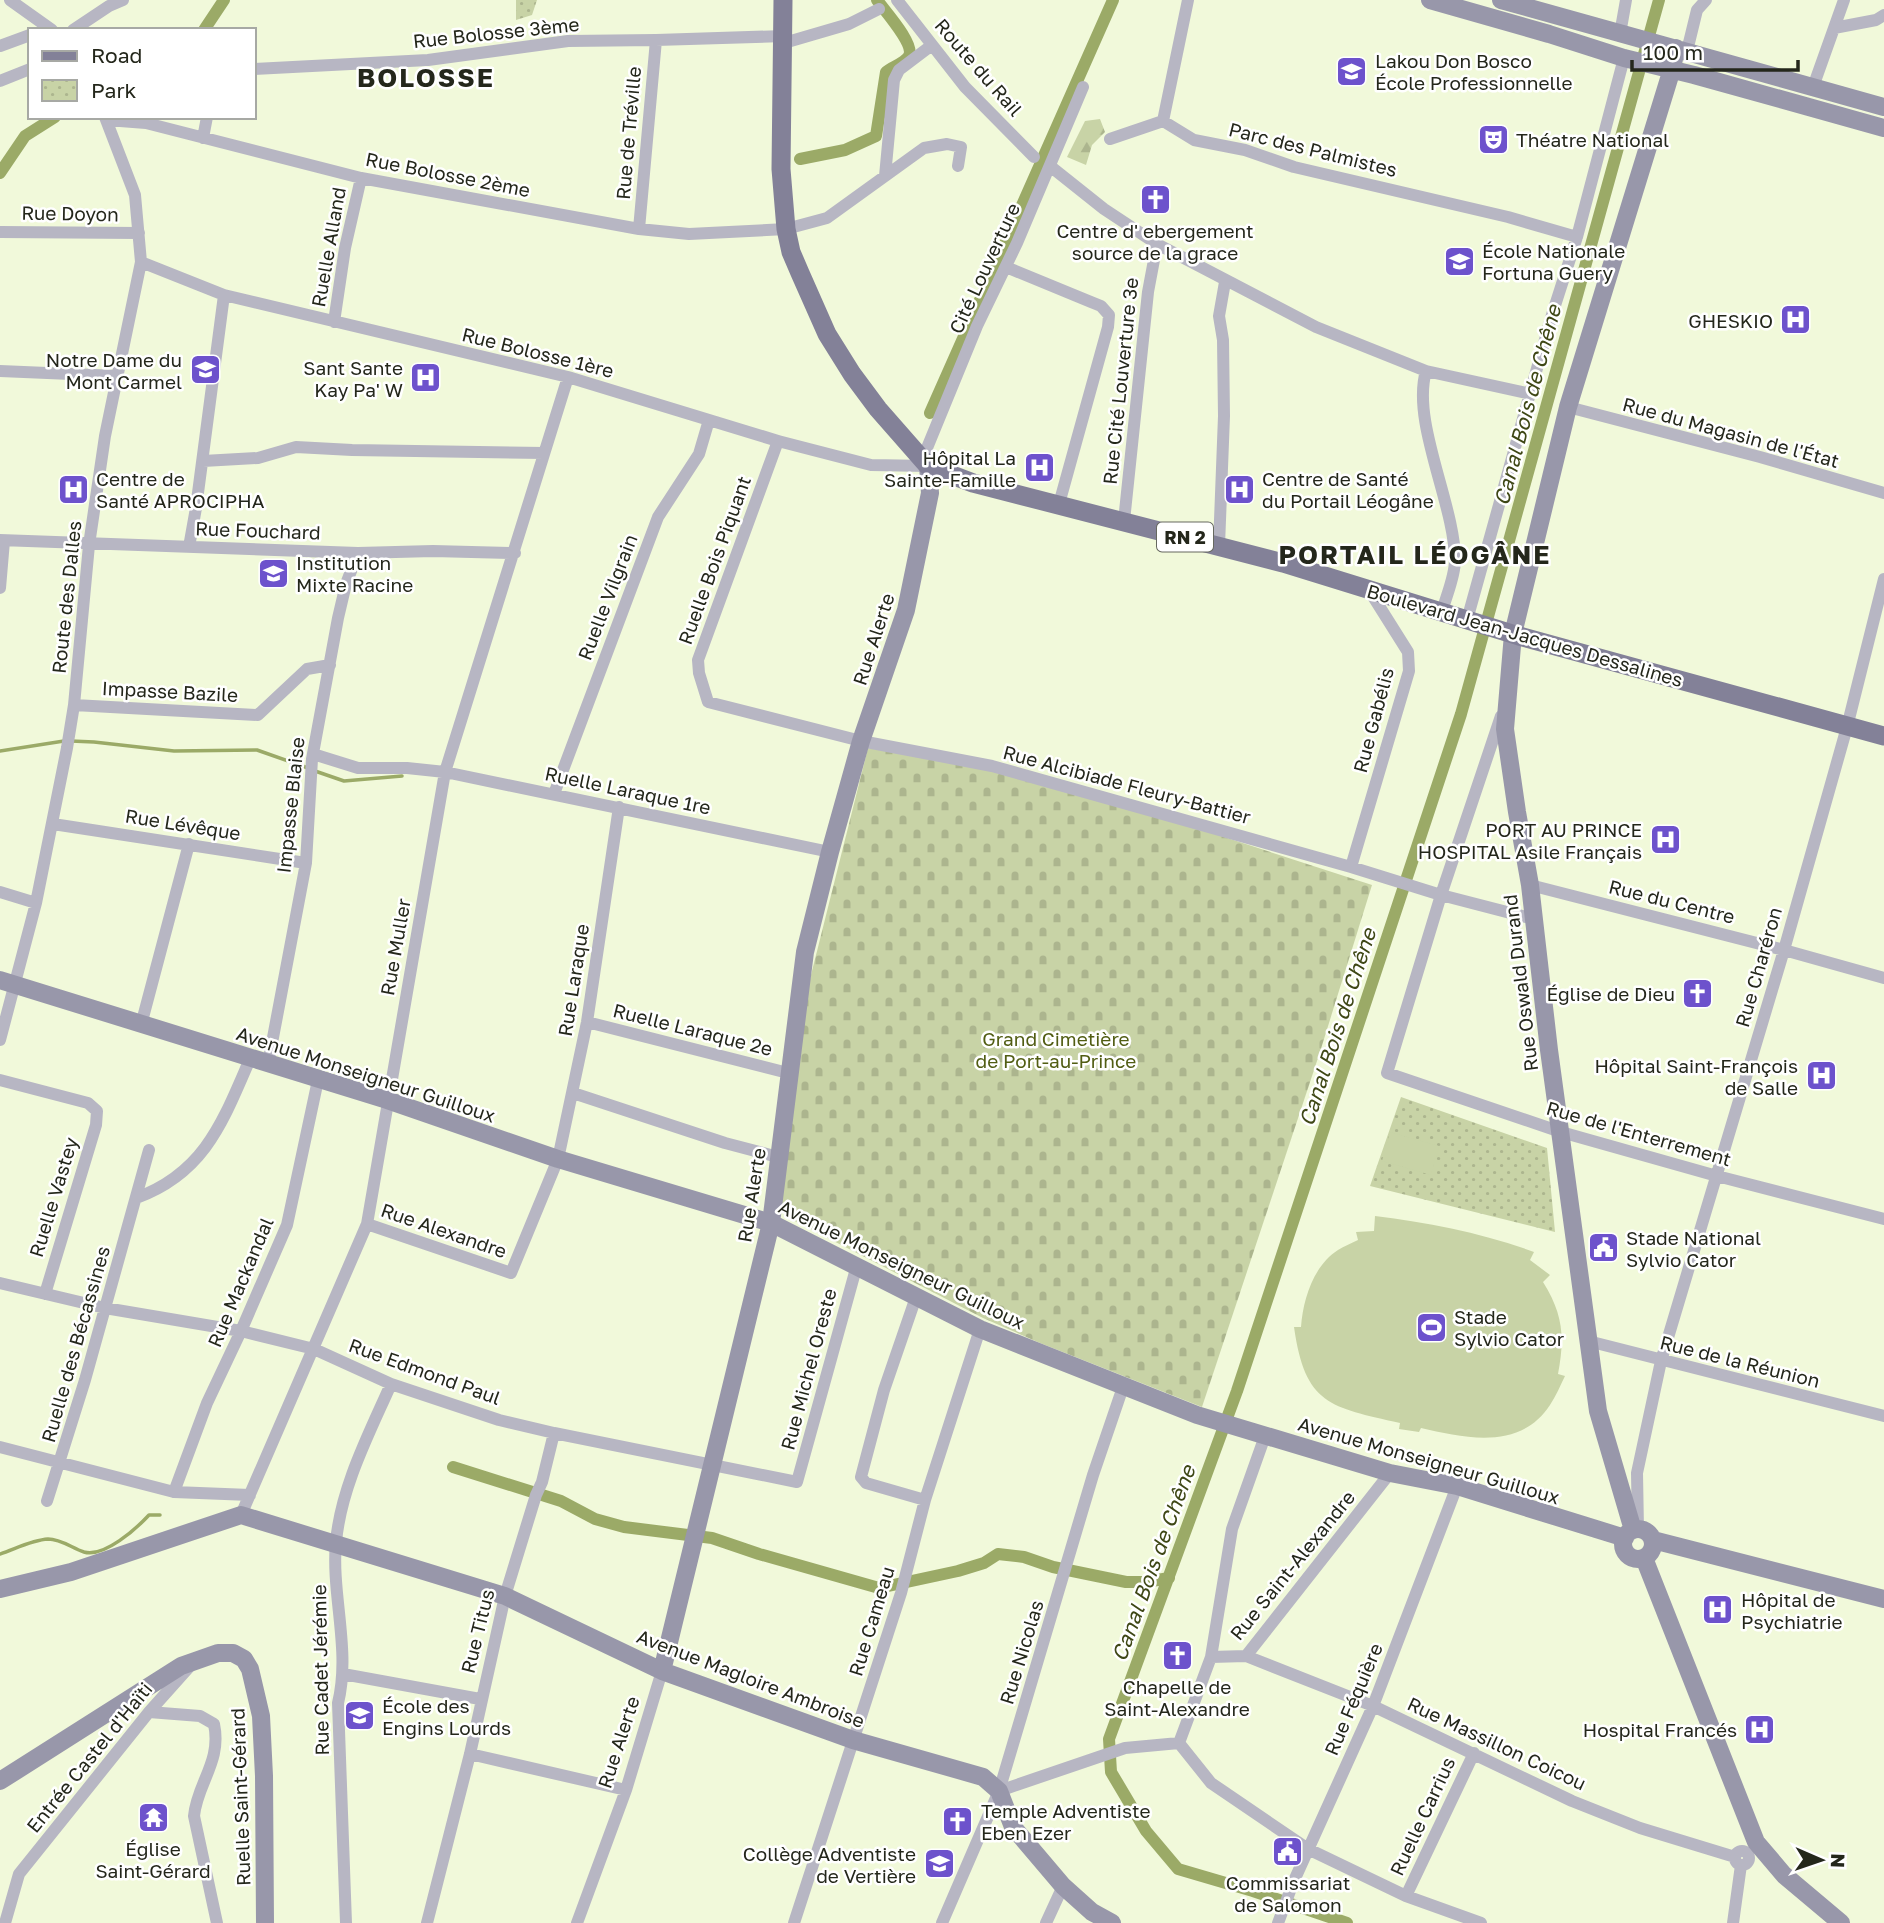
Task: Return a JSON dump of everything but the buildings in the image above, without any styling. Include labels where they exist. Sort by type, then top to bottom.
[{"type":"main road","name":"Boulevard Jean-Jacques Dessalines","points":[[783,0],[781,145],[786,229],[795,262],[827,334],[852,374],[928,466],[973,483],[1059,503],[1290,565],[1508,632],[1884,736]]},
{"type":"street","points":[[10,0],[48,28]]},
{"type":"street","points":[[77,28],[109,6],[123,0]]},
{"type":"street","name":"Route du Rail","points":[[897,0],[965,87],[1034,158]]},
{"type":"street","points":[[1110,139],[1163,121],[1188,0]]},
{"type":"street","points":[[1430,0],[1629,60],[1669,68],[1884,128]]},
{"type":"street","points":[[1501,0],[1884,107]]},
{"type":"street","points":[[1620,34],[1626,0]]},
{"type":"street","points":[[1813,87],[1844,0]]},
{"type":"street","points":[[1677,49],[1699,3]]},
{"type":"street","name":"Rue Bolosse 3ème","points":[[256,68],[428,60],[568,41],[784,39],[849,24],[879,9]]},
{"type":"street","points":[[1834,28],[1876,20],[1884,15]]},
{"type":"street","points":[[0,46],[28,36]]},
{"type":"street","name":"Rue de Tréville","points":[[639,229],[656,40]]},
{"type":"street","points":[[886,176],[894,80],[899,70],[932,45]]},
{"type":"street","name":"Rue Oswald Durand","points":[[1632,1532],[1598,1410],[1530,885],[1505,729],[1508,632],[1568,407],[1669,68],[1677,49]]},
{"type":"street","points":[[1468,620],[1551,318],[1629,60]]},
{"type":"street","points":[[0,81],[28,70]]},
{"type":"street","name":"Cité Louverture","points":[[928,466],[926,448],[1083,87]]},
{"type":"street","name":"Rue Bolosse 2ème","points":[[106,119],[146,123],[361,178],[639,229],[689,234],[786,229],[827,218],[925,148],[947,144],[961,147],[958,166]]},
{"type":"street","name":"Route des Dalles","points":[[0,1040],[8,982],[36,903],[67,748],[104,436],[141,262],[135,195],[106,119]]},
{"type":"street","points":[[203,138],[206,119]]},
{"type":"street","name":"Parc des Palmistes","points":[[1163,121],[1194,140],[1245,149],[1294,167],[1508,217],[1577,237]]},
{"type":"street","points":[[1050,166],[1104,209],[1157,244],[1315,327],[1426,371],[1531,394]]},
{"type":"street","name":"Ruelle Alland","points":[[334,323],[345,248],[361,178]]},
{"type":"street","name":"Rue Doyon","points":[[0,232],[139,233]]},
{"type":"street","name":"Rue Cité Louverture 3e","points":[[1124,521],[1147,292],[1157,244]]},
{"type":"street","name":"Rue Bolosse 1ère","points":[[141,262],[223,295],[568,377],[778,441],[871,465],[928,466]]},
{"type":"street","points":[[1006,267],[1101,306],[1109,315],[1108,327],[1059,503]]},
{"type":"street","points":[[1219,547],[1224,416],[1223,340],[1219,316],[1225,282]]},
{"type":"street","points":[[189,547],[203,461],[223,295]]},
{"type":"street","points":[[0,371],[118,376]]},
{"type":"street","points":[[1426,371],[1423,397],[1454,541],[1455,564],[1442,612]]},
{"type":"street","name":"Rue Muller","points":[[242,1515],[367,1224],[446,772],[568,377]]},
{"type":"street","name":"Rue du Magasin de l'État","points":[[1568,407],[1760,457],[1884,493]]},
{"type":"street","name":"Ruelle Vilgrain","points":[[554,794],[658,517],[699,454],[709,420]]},
{"type":"street","name":"Ruelle Bois Piquant","points":[[778,441],[698,660],[699,673],[708,702],[860,741]]},
{"type":"street","points":[[203,461],[258,458],[296,447],[364,451],[544,453]]},
{"type":"street","name":"Rue Alerte","points":[[578,1923],[625,1790],[662,1671],[771,1223],[805,952],[860,741],[906,610],[930,493],[928,466]]},
{"type":"street","points":[[0,588],[2,540]]},
{"type":"street","name":"Rue Fouchard","points":[[2,540],[358,553],[515,553]]},
{"type":"street","name":"Impasse Blaise","points":[[268,1064],[306,863],[313,754],[346,584],[358,553]]},
{"type":"street","name":"Rue Charéron","points":[[1632,1532],[1637,1473],[1661,1361],[1784,950],[1847,727],[1884,579]]},
{"type":"street","name":"Rue Gabélis","points":[[1351,867],[1409,671],[1408,652],[1370,590]]},
{"type":"street","name":"Impasse Bazile","points":[[73,711],[258,715],[307,669],[330,664]]},
{"type":"street","points":[[1441,895],[1492,748],[1507,693]]},
{"type":"street","name":"Rue Alcibiade Fleury-Battier","points":[[860,741],[992,766],[1381,875],[1441,895],[1534,919]]},
{"type":"street","name":"Ruelle Laraque 1re","points":[[313,754],[358,768],[446,772],[830,852]]},
{"type":"street","name":"Rue Laraque","points":[[558,1158],[587,1022],[620,807]]},
{"type":"street","name":"Rue Lévêque","points":[[53,824],[306,863]]},
{"type":"street","points":[[141,1025],[189,844]]},
{"type":"street","name":"Rue du Centre","points":[[1530,885],[1884,978]]},
{"type":"street","points":[[0,892],[36,903]]},
{"type":"street","name":"Rue de l'Enterrement","points":[[1441,895],[1387,1073],[1561,1132],[1884,1219]]},
{"type":"street","name":"Avenue Monseigneur Guilloux","points":[[8,982],[387,1100],[558,1158],[771,1223],[980,1329],[1196,1415],[1390,1473],[1457,1486],[1632,1532]]},
{"type":"street","name":"Ruelle Laraque 2e","points":[[587,1022],[788,1073]]},
{"type":"street","points":[[136,1198],[176,1178],[196,1160],[220,1127],[250,1059]]},
{"type":"street","name":"Ruelle Vastey","points":[[0,1080],[88,1103],[97,1111],[96,1125],[45,1294]]},
{"type":"street","name":"Rue Mackandal","points":[[174,1492],[207,1403],[242,1331],[287,1225],[318,1080]]},
{"type":"street","points":[[573,1093],[725,1143],[778,1157]]},
{"type":"street","name":"Ruelle des Bécassines","points":[[47,1501],[106,1308],[149,1150]]},
{"type":"street","name":"Rue Alexandre","points":[[367,1224],[511,1273],[558,1158]]},
{"type":"street","name":"Rue Michel Oreste","points":[[797,1482],[857,1265]]},
{"type":"street","name":"Rue Edmond Paul","points":[[0,1283],[106,1308],[242,1331],[314,1349],[391,1384],[499,1420],[797,1482]]},
{"type":"street","points":[[916,1297],[884,1390],[861,1477],[866,1483],[925,1500]]},
{"type":"street","name":"Rue Cameau","points":[[794,1923],[901,1593],[925,1500],[980,1329]]},
{"type":"street","name":"Rue de la Réunion","points":[[1588,1341],[1884,1416]]},
{"type":"street","name":"Rue Cadet Jérémie","points":[[346,1923],[338,1703],[343,1674],[336,1544],[340,1516],[360,1456],[391,1384]]},
{"type":"street","name":"Rue Nicolas","points":[[942,1923],[999,1791],[1093,1475],[1123,1387]]},
{"type":"street","name":"Rue Titus","points":[[427,1923],[470,1754],[505,1596],[542,1482],[554,1433]]},
{"type":"street","points":[[1179,1742],[1211,1657],[1232,1529],[1265,1436]]},
{"type":"street","points":[[0,1447],[174,1492],[250,1495]]},
{"type":"street","name":"Rue Saint-Alexandre","points":[[1211,1657],[1246,1656],[1390,1473]]},
{"type":"street","name":"Rue Féquière","points":[[1280,1917],[1373,1706],[1457,1486]]},
{"type":"street","points":[[0,1590],[71,1572],[242,1515]]},
{"type":"street","name":"Avenue Magloire Ambroise","points":[[242,1515],[505,1596],[662,1671],[853,1740],[983,1777],[999,1791]]},
{"type":"street","points":[[1653,1540],[1651,1553],[1644,1558],[1634,1558],[1626,1553],[1632,1532],[1647,1532],[1653,1540],[1884,1599]]},
{"type":"street","points":[[1644,1558],[1744,1854],[1733,1923]]},
{"type":"street","name":"Ruelle Saint-Gérard","points":[[0,1781],[156,1680],[196,1660],[218,1653],[233,1653],[244,1659],[255,1683],[261,1716],[264,1752],[265,1923]]},
{"type":"street","name":"Rue Massillon Coicou","points":[[1246,1656],[1373,1706],[1572,1801],[1640,1828],[1744,1854]]},
{"type":"street","name":"Entrée Castel d'Haïti","points":[[5,1923],[19,1874],[149,1712],[196,1660]]},
{"type":"street","points":[[343,1674],[481,1699]]},
{"type":"street","points":[[149,1712],[200,1716],[214,1724],[216,1734],[211,1768],[195,1804],[194,1815],[217,1923]]},
{"type":"street","points":[[1112,1923],[1092,1912],[1063,1886],[1013,1827],[999,1791],[1125,1748],[1179,1742]]},
{"type":"street","points":[[1179,1742],[1211,1783],[1308,1849],[1406,1896],[1480,1923]]},
{"type":"street","name":"Ruelle Carrius","points":[[1406,1896],[1474,1753]]},
{"type":"street","points":[[470,1754],[625,1790]]},
{"type":"street","points":[[1744,1854],[1784,1875],[1840,1923]]},
{"type":"street","points":[[1046,1923],[1063,1886]]},
{"type":"green space","points":[[516,0],[537,0],[532,15],[516,20]]},
{"type":"green space","points":[[1100,119],[1105,132],[1092,145],[1086,165],[1067,157],[1085,121]]},
{"type":"green space","name":"Grand Cimetière de Port-au-Prince","points":[[868,748],[973,765],[1104,798],[1372,885],[1319,1055],[1202,1407],[983,1318],[787,1217],[779,1203],[810,979]]},
{"type":"green space","points":[[1401,1097],[1547,1148],[1555,1232],[1370,1186]]},
{"type":"green space","points":[[1390,1132],[1439,1146],[1431,1175],[1382,1161]]},
{"type":"green space","name":"Stade Sylvio Cator","points":[[1375,1216],[1456,1230],[1534,1252],[1530,1260],[1550,1275],[1543,1282],[1555,1305],[1561,1326],[1558,1374],[1565,1376],[1552,1402],[1538,1420],[1508,1435],[1491,1438],[1421,1428],[1419,1432],[1399,1429],[1400,1423],[1339,1406],[1325,1398],[1314,1387],[1305,1373],[1294,1327],[1301,1327],[1307,1295],[1322,1265],[1338,1250],[1358,1240],[1356,1232],[1374,1231]]},
{"type":"waterway","points":[[205,28],[224,0]]},
{"type":"waterway","points":[[800,159],[845,150],[876,136],[886,72],[902,63],[910,51],[904,36],[877,0]]},
{"type":"waterway","points":[[930,413],[1113,0]]},
{"type":"waterway","name":"Canal Bois de Chêne","points":[[1347,1923],[1178,1869],[1146,1831],[1111,1772],[1109,1739],[1237,1391],[1461,714],[1659,0]]},
{"type":"waterway","points":[[0,173],[25,136],[52,119]]},
{"type":"waterway","points":[[0,751],[64,741]]},
{"type":"waterway","points":[[71,741],[174,751],[257,750],[308,768]]},
{"type":"waterway","points":[[315,771],[344,781],[402,776]]},
{"type":"waterway","points":[[453,1467],[561,1501],[595,1519],[624,1527],[712,1538],[879,1588],[958,1571],[984,1563],[998,1554],[1024,1557],[1053,1567],[1126,1582],[1169,1578]]},
{"type":"waterway","points":[[0,1554],[48,1539],[84,1552],[101,1551],[120,1541],[149,1515],[160,1515]]},
{"type":"place","name":"Lakou Don Bosco École Professionnelle","points":[[1352,71]]},
{"type":"place","name":"Théatre National","points":[[1493,139]]},
{"type":"place","name":"Centre d' ebergement source de la grace","points":[[1155,199]]},
{"type":"place","name":"École Nationale Fortuna Guery","points":[[1459,261]]},
{"type":"place","name":"GHESKIO","points":[[1796,320]]},
{"type":"place","name":"Notre Dame du Mont Carmel","points":[[205,370]]},
{"type":"place","name":"Sant Sante Kay Pa' W","points":[[426,378]]},
{"type":"place","name":"Hôpital La Sainte-Famille","points":[[1039,468]]},
{"type":"place","name":"Centre de Santé APROCIPHA","points":[[73,489]]},
{"type":"place","name":"Centre de Santé du Portail Léogâne","points":[[1239,489]]},
{"type":"place","name":"Institution Mixte Racine","points":[[273,573]]},
{"type":"place","name":"PORT AU PRINCE HOSPITAL Asile Français","points":[[1665,840]]},
{"type":"place","name":"Église de Dieu","points":[[1698,993]]},
{"type":"place","name":"Hôpital Saint-François de Salle","points":[[1821,1076]]},
{"type":"place","name":"Stade National Sylvio Cator","points":[[1603,1248]]},
{"type":"place","name":"Stade Sylvio Cator","points":[[1431,1327]]},
{"type":"place","name":"Hôpital de Psychiatrie","points":[[1718,1610]]},
{"type":"place","name":"Chapelle de Saint-Alexandre","points":[[1177,1655]]},
{"type":"place","name":"École des Engins Lourds","points":[[359,1716]]},
{"type":"place","name":"Hospital Francés","points":[[1760,1729]]},
{"type":"place","name":"Église Saint-Gérard","points":[[153,1817]]},
{"type":"place","name":"Temple Adventiste Eben Ezer","points":[[958,1821]]},
{"type":"place","name":"Commissariat de Salomon","points":[[1288,1851]]},
{"type":"place","name":"Collège Adventiste de Vertière","points":[[939,1864]]},
{"type":"district","name":"BOLOSSE","points":[[426,77]]},
{"type":"district","name":"PORTAIL LÉOGÂNE","points":[[1415,554]]}]
